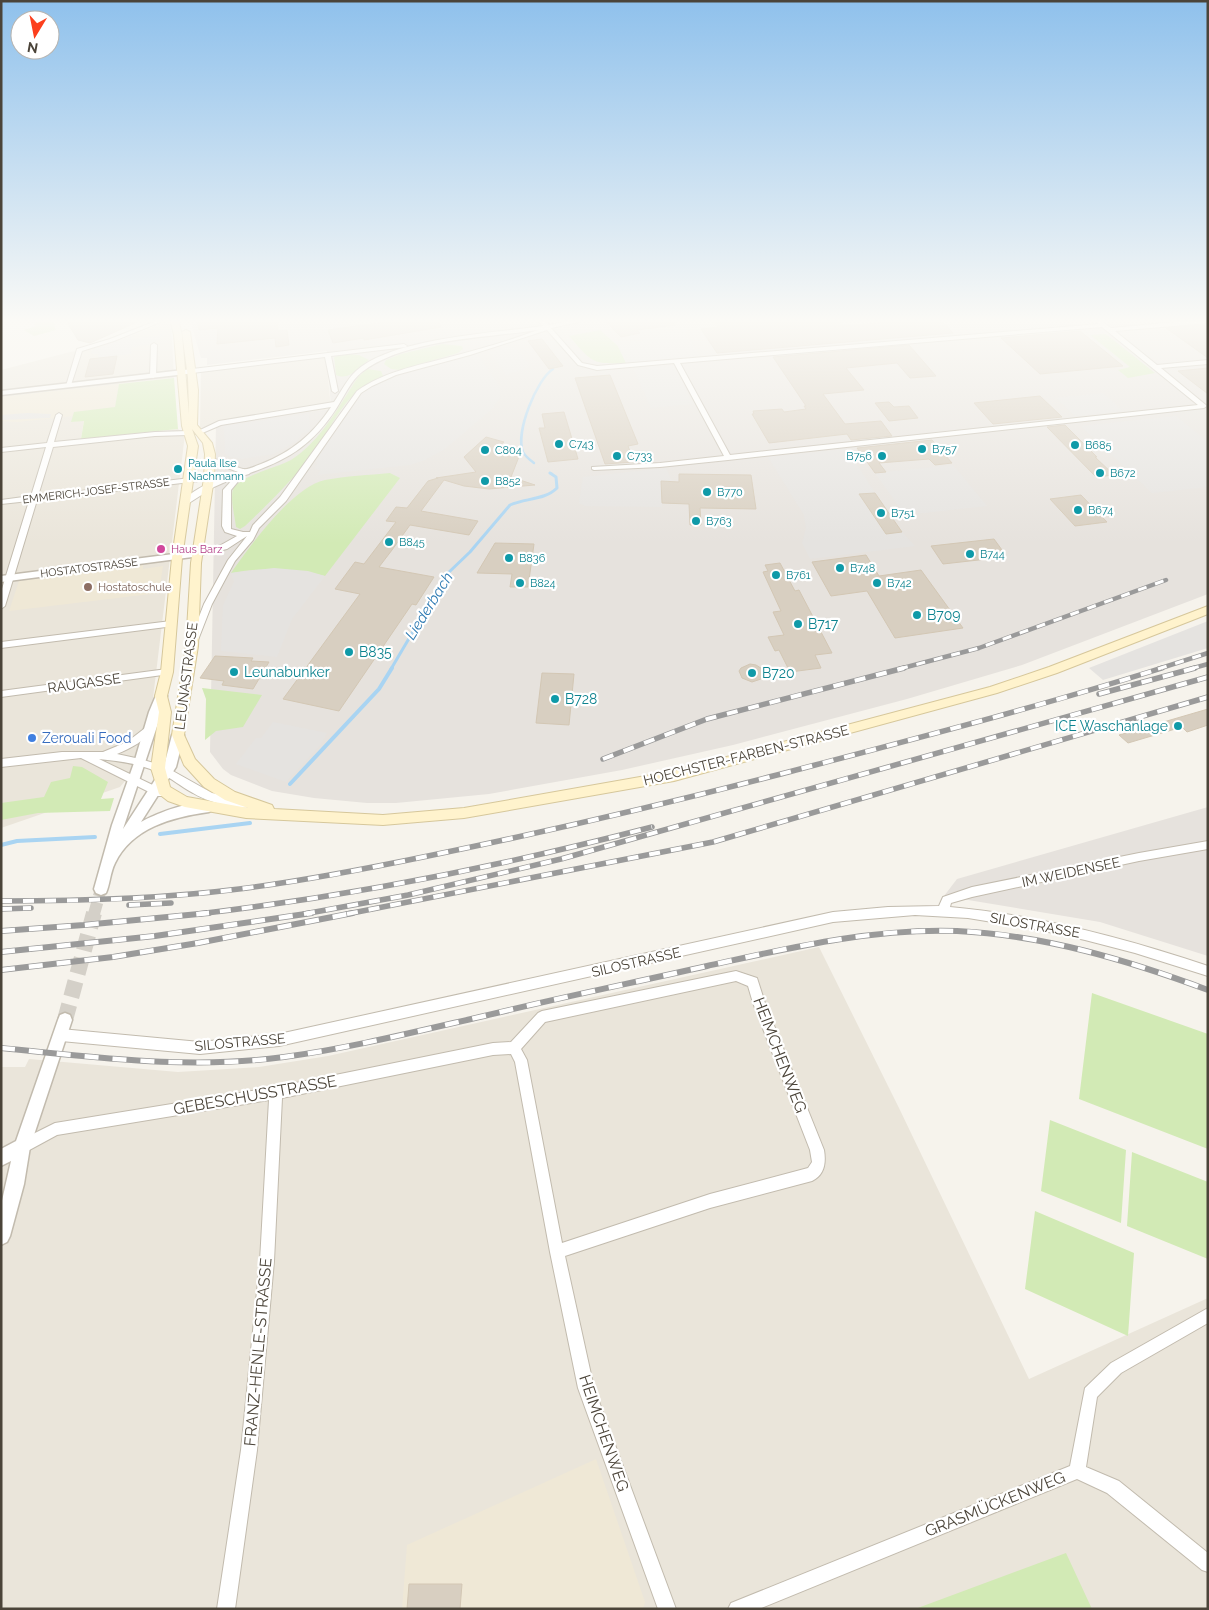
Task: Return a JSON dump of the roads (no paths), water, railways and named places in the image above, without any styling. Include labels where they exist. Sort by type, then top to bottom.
[{"type":"main road","name":"LEUNASTRASSE","points":[[160,778],[165,712],[162,696],[167,672],[177,558],[190,480],[193,446],[188,433],[184,394]]},
{"type":"main road","name":"LEUNASTRASSE","points":[[194,394],[195,408],[193,425],[200,432],[209,448],[210,460],[205,484],[197,554],[192,646],[178,735],[184,753],[202,777],[230,796],[253,805],[289,814]]},
{"type":"main road","name":"HOECHSTER-FARBEN-STRASSE","points":[[160,778],[164,790],[173,797],[209,807],[246,813],[289,814],[358,820],[418,818],[464,812],[674,776],[993,690],[1046,672],[1208,610]]},
{"type":"street","points":[[186,501],[205,484],[270,464],[300,447],[314,434],[343,394]]},
{"type":"street","points":[[192,646],[219,580],[256,528],[283,499],[357,394]]},
{"type":"street","points":[[694,394],[728,458]]},
{"type":"street","points":[[594,468],[628,468],[728,458],[1204,406],[1189,394]]},
{"type":"street","points":[[200,432],[213,425],[336,404]]},
{"type":"street","points":[[311,409],[320,411],[327,417]]},
{"type":"street","points":[[1,606],[6,578],[34,498],[59,415]]},
{"type":"street","points":[[1,450],[155,434],[188,433]]},
{"type":"street","points":[[210,460],[247,472]]},
{"type":"street","points":[[243,535],[228,530],[226,526],[228,490],[238,478],[247,472]]},
{"type":"street","points":[[190,480],[205,484]]},
{"type":"street","name":"EMMERICH-JOSEF-STRASSE","points":[[1,502],[190,480],[205,484]]},
{"type":"street","points":[[197,554],[224,547],[256,528]]},
{"type":"street","name":"HOSTATOSTRASSE","points":[[6,578],[197,554]]},
{"type":"street","points":[[1,645],[171,624]]},
{"type":"street","name":"RAUGASSE","points":[[1,694],[167,672]]},
{"type":"street","name":"LEUNASTRASSE","points":[[101,888],[113,840],[136,772],[153,712],[162,696]]},
{"type":"street","points":[[1,763],[81,754],[106,754],[142,737],[150,726]]},
{"type":"street","points":[[108,863],[126,837],[173,758],[178,735]]},
{"type":"street","points":[[81,754],[112,769],[160,778],[210,797],[253,805]]},
{"type":"street","points":[[106,754],[136,772],[160,778]]},
{"type":"street","name":"HOECHSTER-FARBEN-STRASSE","points":[[126,837],[161,817],[174,812],[209,807]]},
{"type":"street","name":"IM WEIDENSEE","points":[[943,911],[947,900],[972,892],[1139,857],[1208,845]]},
{"type":"street","name":"SILOSTRASSE","points":[[63,1028],[200,1048],[280,1040],[833,918],[896,911],[943,911],[1019,922],[1117,942],[1208,971]]},
{"type":"street","name":"HEIMCHENWEG","points":[[558,1252],[710,1201],[812,1174],[819,1162],[817,1150],[759,1003],[753,982],[736,976],[542,1017],[514,1048],[521,1060],[558,1252],[586,1388],[667,1609]]},
{"type":"street","points":[[1,1236],[16,1184],[22,1147],[63,1028]]},
{"type":"street","name":"GEBESCHUSSTRASSE","points":[[1,1158],[55,1129],[276,1093],[492,1049],[514,1048]]},
{"type":"street","name":"FRANZ-HENLE-STRASSE","points":[[226,1609],[250,1441],[267,1260],[276,1093]]},
{"type":"street","name":"GRASMÜCKENWEG","points":[[737,1609],[1077,1471],[1090,1393],[1116,1368],[1208,1316]]},
{"type":"street","points":[[1077,1471],[1113,1487],[1208,1564]]},
{"type":"waterway","name":"Liederbach","points":[[534,394],[525,420],[521,443],[523,452],[534,463]]},
{"type":"waterway","name":"Liederbach","points":[[391,669],[447,574],[470,552],[510,505],[547,495],[557,488],[556,477],[550,473],[552,474]]},
{"type":"waterway","name":"Liederbach","points":[[290,784],[379,689],[392,668]]},
{"type":"waterway","name":"Liederbach","points":[[160,834],[250,823]]},
{"type":"waterway","name":"Liederbach","points":[[1,845],[17,841],[95,837]]},
{"type":"tunnel","points":[[94,914],[101,889]]},
{"type":"tunnel","points":[[65,1020],[94,913]]},
{"type":"railway","points":[[899,669],[979,648],[1166,580]]},
{"type":"railway","points":[[1158,669],[1208,653]]},
{"type":"railway","points":[[1190,669],[1208,664]]},
{"type":"railway","points":[[603,759],[707,719],[904,668]]},
{"type":"railway","points":[[1,901],[61,901],[180,895],[287,882],[404,861],[559,828],[733,786],[970,724],[1162,668]]},
{"type":"railway","points":[[1099,694],[1195,668]]},
{"type":"railway","points":[[304,914],[408,895],[561,859],[1208,677]]},
{"type":"railway","points":[[347,914],[713,842],[1208,697]]},
{"type":"railway","points":[[198,914],[370,889],[539,855],[652,827]]},
{"type":"railway","points":[[129,905],[171,903]]},
{"type":"railway","points":[[1,909],[31,908]]},
{"type":"railway","points":[[1,931],[209,913]]},
{"type":"railway","points":[[1,952],[155,936],[312,913]]},
{"type":"railway","points":[[1,970],[113,957],[198,943],[353,913]]},
{"type":"railway","points":[[1,1048],[142,1061],[249,1061],[284,1057],[384,1039],[800,946],[862,936],[925,931],[989,933],[1053,944],[1116,959],[1208,990]]},
{"type":"place","name":"C743","points":[[559,444]]},
{"type":"place","name":"B685","points":[[1075,445]]},
{"type":"place","name":"B757","points":[[922,449]]},
{"type":"place","name":"C804","points":[[485,450]]},
{"type":"place","name":"C733","points":[[617,456]]},
{"type":"place","name":"B756","points":[[882,456]]},
{"type":"place","name":"Paula Ilse Nachmann","points":[[178,469]]},
{"type":"place","name":"B672","points":[[1100,473]]},
{"type":"place","name":"B852","points":[[485,481]]},
{"type":"place","name":"B770","points":[[707,492]]},
{"type":"place","name":"B674","points":[[1078,510]]},
{"type":"place","name":"B751","points":[[881,513]]},
{"type":"place","name":"B763","points":[[696,521]]},
{"type":"place","name":"B845","points":[[389,542]]},
{"type":"place","name":"Haus Barz","points":[[161,549]]},
{"type":"place","name":"B744","points":[[970,554]]},
{"type":"place","name":"B836","points":[[509,558]]},
{"type":"place","name":"B748","points":[[840,568]]},
{"type":"place","name":"B761","points":[[776,575]]},
{"type":"place","name":"B824","points":[[520,583]]},
{"type":"place","name":"B742","points":[[877,583]]},
{"type":"place","name":"Hostatoschule","points":[[88,587]]},
{"type":"place","name":"B709","points":[[917,615]]},
{"type":"place","name":"B717","points":[[798,624]]},
{"type":"place","name":"B835","points":[[349,652]]},
{"type":"place","name":"Leunabunker","points":[[234,672]]},
{"type":"place","name":"B720","points":[[752,673]]},
{"type":"place","name":"B728","points":[[555,699]]},
{"type":"place","name":"ICE Waschanlage","points":[[1178,726]]},
{"type":"place","name":"Zerouali Food","points":[[32,738]]}]
